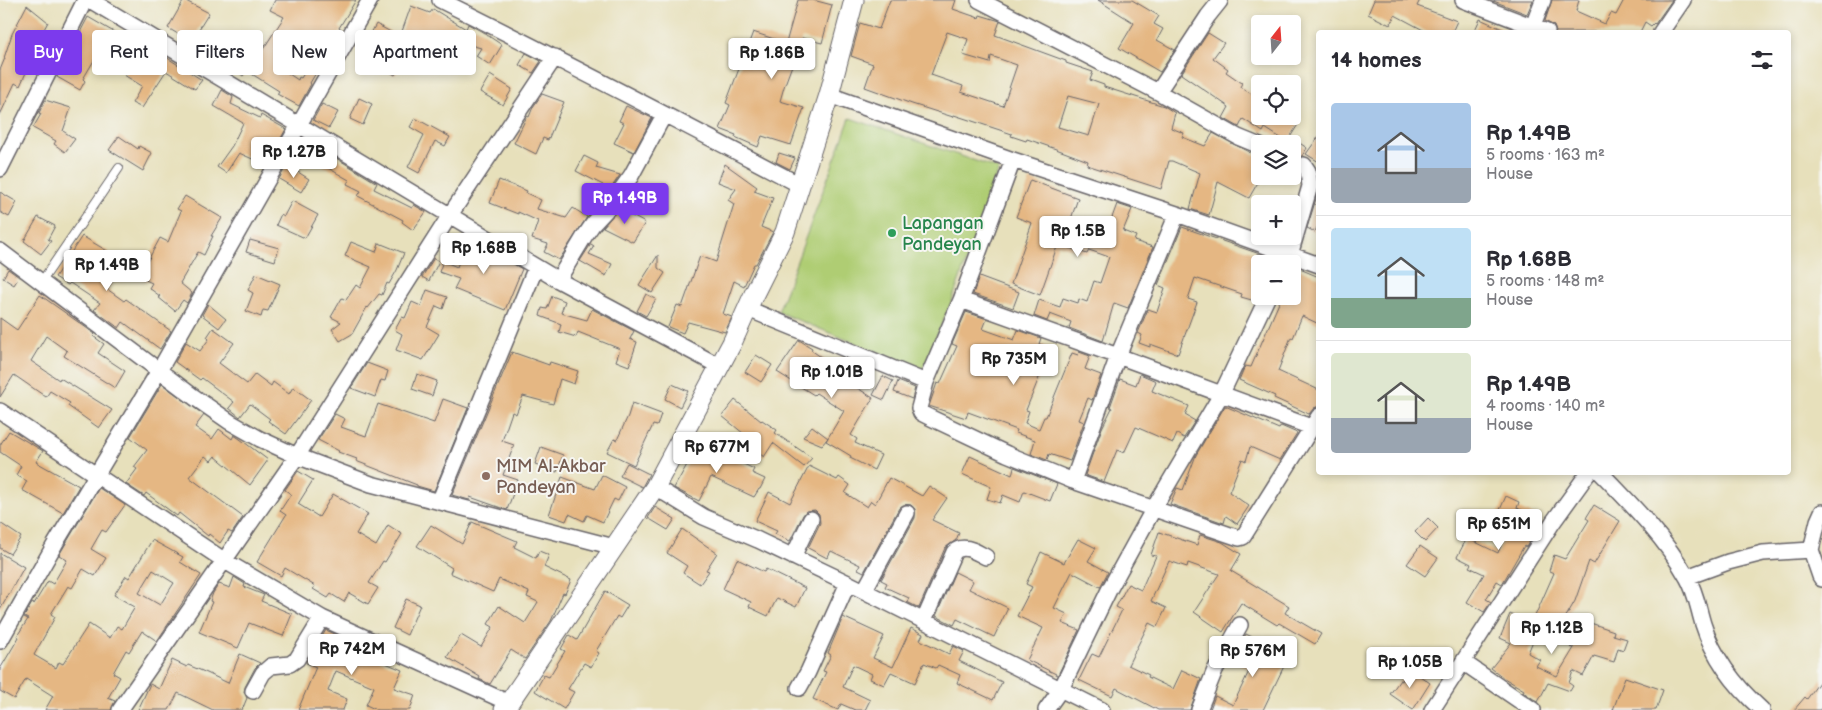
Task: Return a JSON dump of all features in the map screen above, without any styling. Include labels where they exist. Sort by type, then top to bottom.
[{"type":"street","points":[[0,169],[85,0]]},
{"type":"street","points":[[90,0],[558,280],[719,366]]},
{"type":"street","points":[[0,641],[160,370],[370,0]]},
{"type":"street","points":[[440,0],[555,57],[664,116],[800,185]]},
{"type":"street","points":[[0,411],[225,561],[322,618],[506,707],[655,487],[732,344],[785,232],[829,95],[854,0]]},
{"type":"street","points":[[979,0],[1251,142]]},
{"type":"street","points":[[1463,0],[1540,29],[1543,0]]},
{"type":"street","points":[[1662,30],[1683,0]]},
{"type":"street","points":[[1158,92],[1220,1]]},
{"type":"street","points":[[120,710],[297,456],[450,215],[555,57]]},
{"type":"street","points":[[829,95],[1013,160],[1177,214],[1278,255]]},
{"type":"street","points":[[558,280],[593,224],[608,208],[631,176],[664,116]]},
{"type":"street","points":[[961,300],[1222,394],[1315,422],[1241,538],[1073,481],[1007,454],[922,413],[919,408],[926,382],[961,300],[1013,160]]},
{"type":"street","points":[[1301,163],[1316,170]]},
{"type":"street","points":[[1289,255],[1310,186],[1308,171],[1301,165]]},
{"type":"street","points":[[1073,481],[1118,356],[1177,214]]},
{"type":"street","points":[[0,250],[194,397],[230,422],[297,456],[371,484],[614,547]]},
{"type":"street","points":[[1301,262],[1316,264]]},
{"type":"street","points":[[439,502],[536,267]]},
{"type":"street","points":[[1046,710],[1061,689],[1109,590],[1154,508],[1222,394],[1264,305]]},
{"type":"street","points":[[748,309],[926,382]]},
{"type":"street","points":[[1432,710],[1553,522],[1587,475]]},
{"type":"street","points":[[1603,475],[1663,540],[1687,577],[1696,595],[1704,625],[1718,660],[1736,686],[1762,710]]},
{"type":"street","points":[[655,487],[704,517],[848,583],[1102,710]]},
{"type":"street","points":[[1822,512],[1811,550],[1822,579]]},
{"type":"street","points":[[864,591],[907,513]]},
{"type":"street","points":[[794,557],[811,519]]},
{"type":"street","points":[[924,620],[954,552],[958,548],[964,547],[986,557]]},
{"type":"street","points":[[1687,577],[1728,562],[1764,553],[1811,550]]},
{"type":"street","points":[[798,688],[808,672],[848,583]]},
{"type":"street","points":[[253,692],[263,673],[271,666],[290,664],[297,659],[322,618]]},
{"type":"street","points":[[1199,710],[1215,670],[1240,625]]},
{"type":"street","points":[[1463,662],[1533,710]]},
{"type":"lane","points":[[42,281],[119,168]]},
{"type":"green space","name":"Lapangan Pandeyan","points":[[850,118],[999,169],[953,298],[922,370],[778,312]]},
{"type":"building","points":[[184,0],[209,13],[198,30],[177,30],[177,33],[168,28]]},
{"type":"building","points":[[275,0],[356,0],[339,28],[341,30],[276,30],[284,17],[270,10]]},
{"type":"building","points":[[798,0],[813,0],[832,5],[822,43],[802,38],[784,87],[780,101],[804,108],[791,145],[762,136],[758,147],[720,129],[730,105],[726,103],[753,32],[786,43]]},
{"type":"building","points":[[890,0],[956,0],[953,9],[979,18],[980,15],[1000,21],[995,35],[1093,72],[1090,80],[1104,85],[1104,87],[1164,106],[1175,113],[1171,128],[1184,133],[1182,137],[1205,146],[1213,133],[1251,153],[1251,185],[1256,185],[1249,198],[1218,182],[1209,215],[1190,209],[1200,173],[1172,161],[1169,161],[1161,189],[1087,165],[1088,161],[1027,139],[1026,141],[1011,136],[1012,134],[954,115],[953,117],[912,104],[865,87],[873,64],[851,56],[860,23],[879,29]],"holes":[[[947,32],[968,39],[963,55],[990,63],[991,56],[1017,65],[1003,106],[961,92],[963,86],[931,75]],[[1068,96],[1099,104],[1089,136],[1058,127]]]},
{"type":"building","points":[[1098,0],[1132,0],[1159,16],[1154,24],[1163,29],[1157,40],[1175,50],[1160,72],[1119,48],[1134,23]]},
{"type":"building","points":[[1374,0],[1420,0],[1417,6],[1457,21],[1453,30],[1423,30],[1395,15],[1390,25],[1368,14]]},
{"type":"building","points":[[1491,0],[1533,0],[1527,14]]},
{"type":"building","points":[[1552,0],[1579,0],[1576,11],[1605,24],[1611,13],[1616,15],[1624,0],[1672,0],[1655,24],[1651,26],[1645,22],[1641,30],[1555,30],[1554,26],[1545,21]]},
{"type":"building","points":[[27,5],[48,22],[44,30],[15,30],[15,75],[25,75],[20,86],[15,83],[0,115],[0,70],[12,34]]},
{"type":"building","points":[[411,6],[430,13],[433,9],[466,29],[468,24],[502,45],[490,65],[476,56],[481,48],[476,47],[476,30],[402,30]]},
{"type":"building","points":[[88,17],[110,30],[92,30],[92,64],[83,79],[85,81],[80,90],[57,77],[58,75],[82,75],[81,30]]},
{"type":"building","points":[[1480,19],[1505,30],[1475,30]]},
{"type":"building","points":[[376,24],[387,30],[373,30]]},
{"type":"building","points":[[1208,33],[1224,43],[1213,58],[1228,69],[1226,72],[1242,83],[1240,87],[1251,94],[1251,124],[1243,119],[1239,127],[1223,118],[1229,107],[1181,74]]},
{"type":"building","points":[[273,34],[273,75],[290,75],[298,80],[303,75],[315,75],[299,106],[277,94],[279,91],[253,75],[263,75],[263,49]]},
{"type":"building","points":[[526,53],[541,61],[533,73],[519,65]]},
{"type":"building","points":[[167,58],[177,64],[177,75],[194,75],[202,80],[195,89],[167,72]]},
{"type":"building","points":[[124,75],[163,75],[142,108],[132,103],[142,86]]},
{"type":"building","points":[[490,75],[512,89],[503,105],[480,92]]},
{"type":"building","points":[[222,90],[233,97],[231,104],[260,118],[261,115],[286,129],[266,165],[239,153],[226,173],[217,167],[232,146],[243,123],[214,106]]},
{"type":"building","points":[[542,94],[564,102],[548,140],[543,138],[536,154],[514,143],[527,116],[529,117]]},
{"type":"building","points":[[359,98],[372,104],[363,125],[350,119]]},
{"type":"building","points":[[45,100],[71,108],[63,131],[75,139],[65,152],[54,144],[56,141],[33,128],[41,114],[39,113]]},
{"type":"building","points":[[322,104],[338,112],[329,128],[313,120]]},
{"type":"building","points":[[626,106],[652,118],[634,152],[614,143],[624,123],[619,121]]},
{"type":"building","points":[[415,118],[450,137],[445,146],[435,141],[419,173],[408,167],[424,135],[410,127]]},
{"type":"building","points":[[1252,125],[1298,125],[1291,135],[1276,135],[1265,128],[1263,132]]},
{"type":"building","points":[[119,136],[138,149],[139,146],[152,153],[143,171],[109,150]]},
{"type":"building","points":[[1316,140],[1316,160],[1306,154]]},
{"type":"building","points":[[1301,144],[1307,148],[1301,156]]},
{"type":"building","points":[[323,150],[377,183],[374,189],[412,208],[414,205],[426,212],[413,230],[402,222],[403,220],[358,196],[361,191],[347,184],[349,180],[316,161]]},
{"type":"building","points":[[779,153],[795,158],[790,169],[776,162]]},
{"type":"building","points":[[584,156],[598,163],[596,168],[620,175],[609,191],[602,189],[603,185],[576,171]]},
{"type":"building","points":[[725,164],[757,187],[754,191],[773,198],[761,227],[773,232],[756,264],[754,264],[744,286],[734,281],[723,314],[732,317],[725,332],[688,322],[683,333],[668,327],[677,305],[682,307],[700,256],[716,262],[734,204],[728,200],[736,189],[718,182]]},
{"type":"building","points":[[287,165],[309,179],[301,192],[279,179]]},
{"type":"building","points":[[499,180],[527,191],[526,193],[541,200],[537,209],[566,218],[573,208],[587,217],[559,260],[544,252],[548,244],[532,239],[538,221],[490,203]]},
{"type":"building","points":[[1030,180],[1078,198],[1070,222],[1106,234],[1117,204],[1132,209],[1123,231],[1136,236],[1134,241],[1153,247],[1128,308],[1114,303],[1103,341],[1069,328],[1071,322],[1050,314],[1047,321],[1034,316],[1039,300],[1060,307],[1063,298],[1078,303],[1079,299],[1087,302],[1094,281],[1100,283],[1109,257],[1089,250],[1087,254],[1058,244],[1040,295],[1011,284],[1032,223],[1016,217]]},
{"type":"building","points":[[0,192],[17,202],[9,217],[0,212]]},
{"type":"building","points":[[185,196],[222,218],[211,236],[213,236],[204,255],[198,252],[180,283],[192,293],[187,303],[183,300],[175,311],[149,288],[152,283],[139,277],[160,238],[168,242],[181,211],[177,209]]},
{"type":"building","points":[[1316,199],[1316,230],[1315,232],[1307,228]]},
{"type":"building","points":[[292,201],[318,215],[305,238],[276,225],[281,214],[284,216]]},
{"type":"building","points":[[620,207],[626,210],[625,212],[645,223],[633,242],[603,227]]},
{"type":"building","points":[[38,217],[55,226],[48,239],[51,241],[41,254],[24,241]]},
{"type":"building","points":[[1182,227],[1263,255],[1251,255],[1251,300],[1241,297],[1242,294],[1195,278],[1188,299],[1197,302],[1178,354],[1150,344],[1150,347],[1139,343],[1142,335],[1138,333],[1148,309],[1157,312],[1165,288],[1158,285]]},
{"type":"building","points":[[82,236],[109,252],[97,270],[112,282],[107,289],[124,301],[126,299],[171,331],[160,349],[123,322],[119,328],[94,310],[100,303],[70,283],[68,285],[55,277]]},
{"type":"building","points":[[467,239],[522,269],[505,310],[454,289],[459,279],[439,272],[443,261],[457,267]]},
{"type":"building","points":[[250,240],[279,248],[275,261],[246,252]]},
{"type":"building","points":[[351,242],[376,252],[379,243],[404,253],[397,270],[389,284],[387,283],[382,295],[379,294],[367,307],[352,334],[340,341],[332,329],[341,322],[331,317],[342,298],[346,300],[356,285],[360,288],[371,267],[345,256]]},
{"type":"building","points":[[591,244],[594,246],[589,254],[612,264],[606,276],[580,261]]},
{"type":"building","points":[[658,255],[658,268],[665,273],[652,293],[639,285]]},
{"type":"building","points":[[434,258],[439,261],[429,281],[422,277]]},
{"type":"building","points":[[8,269],[19,277],[14,285],[3,278]]},
{"type":"building","points":[[1301,270],[1316,276],[1316,323],[1302,316],[1293,338],[1291,337],[1278,371],[1316,389],[1316,407],[1309,414],[1239,380],[1245,366],[1251,367],[1278,305],[1301,305]]},
{"type":"building","points":[[256,274],[280,284],[268,311],[263,310],[261,317],[246,311],[253,293],[248,290]]},
{"type":"building","points":[[979,277],[1019,292],[1013,308],[973,294]]},
{"type":"building","points":[[427,290],[447,297],[443,309],[436,306],[427,327],[439,334],[423,360],[396,350],[402,334],[395,330],[402,317],[405,318],[412,302],[421,306]]},
{"type":"building","points":[[646,294],[656,299],[646,316],[637,311]]},
{"type":"building","points":[[40,295],[95,334],[93,336],[104,344],[98,353],[125,371],[115,388],[64,356],[67,351],[46,336],[31,361],[59,380],[60,378],[112,410],[99,428],[68,406],[70,403],[50,391],[46,397],[14,375],[0,397],[0,318],[17,330]]},
{"type":"building","points":[[552,296],[565,301],[561,313],[587,320],[592,309],[634,331],[630,339],[637,342],[629,366],[616,361],[620,349],[578,332],[576,337],[559,332],[561,324],[540,316],[542,308],[547,309]]},
{"type":"building","points":[[208,304],[226,319],[219,328],[202,315]]},
{"type":"building","points":[[966,312],[987,319],[983,329],[1014,340],[1018,330],[1041,338],[1039,344],[1051,348],[1026,410],[1029,411],[1025,423],[1039,429],[1044,417],[1046,417],[1072,353],[1078,355],[1079,352],[1090,356],[1085,369],[1101,375],[1092,400],[1088,398],[1079,420],[1084,422],[1070,461],[1049,454],[1047,460],[1031,454],[1035,440],[1016,433],[1017,430],[968,412],[966,418],[929,406],[937,383],[940,384],[957,346],[952,344]]},
{"type":"building","points":[[213,328],[234,343],[219,363],[247,384],[255,374],[271,386],[273,382],[289,394],[293,387],[311,400],[286,434],[268,421],[270,419],[250,404],[240,417],[229,408],[234,402],[202,378],[200,380],[175,362],[186,342],[200,351],[209,339],[207,337]]},
{"type":"building","points":[[799,340],[828,362],[825,367],[873,398],[851,435],[857,439],[855,443],[881,455],[874,470],[850,458],[851,456],[826,441],[844,411],[777,372]]},
{"type":"building","points":[[512,352],[549,365],[550,362],[578,371],[574,384],[560,379],[553,404],[523,396],[516,414],[512,412],[502,441],[514,445],[503,475],[518,480],[507,510],[470,497],[469,500],[452,495]]},
{"type":"building","points":[[756,355],[772,365],[761,382],[745,372]]},
{"type":"building","points":[[367,363],[388,371],[385,381],[381,380],[375,397],[351,388]]},
{"type":"building","points":[[417,374],[437,381],[432,396],[412,389]]},
{"type":"building","points":[[1140,374],[1156,381],[1152,391],[1189,406],[1185,415],[1195,421],[1184,438],[1177,434],[1173,443],[1136,427],[1124,453],[1117,450],[1104,482],[1085,475],[1102,428],[1112,408],[1110,407],[1120,379],[1136,385]]},
{"type":"building","points":[[883,376],[893,381],[884,400],[873,395]]},
{"type":"building","points":[[898,381],[915,388],[912,399],[894,392]]},
{"type":"building","points":[[162,384],[204,415],[195,427],[212,439],[219,429],[232,439],[234,435],[268,460],[250,485],[215,456],[211,461],[205,456],[189,477],[243,517],[232,533],[228,531],[220,543],[179,513],[177,516],[146,493],[144,496],[126,484],[137,469],[134,467],[147,450],[130,437]]},
{"type":"building","points":[[672,384],[688,391],[680,407],[665,399]]},
{"type":"building","points":[[443,399],[468,408],[434,491],[356,461],[357,459],[338,452],[318,440],[335,414],[345,419],[341,427],[366,436],[378,404],[434,423]]},
{"type":"building","points":[[735,400],[761,421],[777,430],[775,433],[812,458],[804,467],[773,443],[764,457],[745,443],[749,438],[722,416]]},
{"type":"building","points":[[632,403],[661,414],[657,426],[653,425],[634,465],[607,452],[614,439],[617,440]]},
{"type":"building","points":[[1225,406],[1279,429],[1281,426],[1297,433],[1280,460],[1250,447],[1246,461],[1242,459],[1229,492],[1249,506],[1237,524],[1226,516],[1224,523],[1170,504],[1177,488],[1183,490],[1196,455]]},
{"type":"building","points":[[812,426],[828,438],[822,445],[803,437]]},
{"type":"building","points":[[9,431],[43,451],[36,462],[79,486],[63,513],[22,490],[27,481],[16,475],[21,466],[0,452],[0,445]]},
{"type":"building","points":[[698,445],[720,456],[721,453],[754,469],[752,473],[765,479],[754,497],[711,477],[699,501],[674,488]]},
{"type":"building","points":[[541,447],[563,455],[557,472],[535,464]]},
{"type":"building","points":[[970,456],[1012,475],[1014,467],[1057,484],[1050,501],[1024,491],[1020,502],[1003,495],[1000,503],[987,499],[991,487],[962,474]]},
{"type":"building","points":[[627,463],[649,474],[642,487],[620,476]]},
{"type":"building","points":[[809,466],[837,480],[839,477],[850,485],[845,493],[867,507],[871,501],[875,504],[889,478],[922,496],[929,486],[947,498],[932,520],[959,533],[956,540],[945,548],[919,608],[907,602],[909,598],[885,587],[887,583],[881,580],[915,518],[915,509],[911,505],[903,505],[899,508],[864,572],[858,569],[860,565],[831,551],[827,558],[808,548],[820,523],[819,514],[815,510],[806,511],[790,541],[775,534],[777,531],[755,521],[769,492],[790,503]]},
{"type":"building","points":[[298,471],[313,480],[298,504],[319,517],[333,494],[368,514],[356,534],[376,546],[388,525],[402,534],[385,562],[383,561],[369,583],[378,588],[368,604],[349,593],[344,602],[331,594],[328,598],[313,589],[315,586],[285,568],[281,576],[257,562],[286,515],[280,511],[291,494],[285,490]]},
{"type":"building","points":[[602,475],[625,487],[618,501],[614,499],[603,522],[587,515],[584,521],[569,514],[566,521],[549,515],[562,477],[595,489]]},
{"type":"building","points":[[99,488],[125,505],[106,532],[102,530],[91,549],[106,558],[95,576],[83,569],[72,588],[68,586],[51,614],[55,617],[34,655],[56,668],[59,662],[63,664],[89,624],[110,638],[117,626],[122,629],[135,607],[114,595],[126,576],[129,578],[152,540],[183,557],[180,562],[201,575],[157,641],[142,631],[129,652],[126,650],[113,673],[120,677],[108,698],[115,701],[111,710],[45,710],[53,696],[26,679],[14,699],[0,691],[0,669],[28,619],[24,617],[48,581],[53,584],[67,560],[59,555]],"holes":[[[153,570],[174,583],[160,605],[139,593]]]},
{"type":"building","points":[[1506,496],[1519,502],[1517,508],[1540,518],[1532,538],[1526,547],[1524,546],[1502,584],[1497,581],[1486,599],[1491,602],[1484,612],[1467,602],[1484,574],[1469,567],[1471,564],[1457,557],[1467,538],[1498,553],[1509,525],[1496,519]]},
{"type":"building","points":[[1594,505],[1620,521],[1594,564],[1589,561],[1575,601],[1560,627],[1535,616],[1554,573],[1549,571],[1554,555],[1565,559],[1589,520],[1586,518]]},
{"type":"building","points":[[655,507],[675,519],[668,530],[648,518]]},
{"type":"building","points":[[1428,518],[1438,528],[1425,542],[1415,532]]},
{"type":"building","points":[[472,522],[517,541],[514,547],[536,558],[539,551],[549,555],[544,567],[571,580],[551,621],[525,659],[511,650],[490,684],[479,679],[480,677],[447,657],[461,635],[481,647],[493,627],[488,624],[499,606],[525,623],[538,602],[527,597],[529,592],[499,579],[493,592],[450,573],[452,568],[417,546],[431,525],[462,544]]},
{"type":"building","points":[[0,523],[21,537],[10,554],[0,548]]},
{"type":"building","points":[[682,529],[717,553],[706,570],[709,571],[700,584],[683,573],[687,566],[667,553]]},
{"type":"building","points":[[1159,532],[1197,545],[1200,535],[1222,542],[1241,554],[1231,571],[1289,606],[1285,613],[1321,634],[1315,644],[1279,623],[1277,625],[1241,603],[1223,632],[1194,612],[1219,574],[1188,563],[1187,567],[1169,561],[1151,601],[1166,608],[1157,627],[1149,623],[1128,665],[1173,689],[1182,670],[1201,679],[1190,710],[1158,710],[1116,688],[1112,696],[1079,680],[1092,654],[1099,657],[1122,610],[1116,607],[1128,584],[1141,590],[1156,556],[1151,555]]},
{"type":"building","points":[[1078,539],[1096,548],[1088,561],[1108,572],[1100,587],[1072,572],[1054,608],[1067,614],[1062,623],[1079,630],[1058,675],[1027,660],[1043,628],[1017,616],[1032,587],[1026,584],[1041,552],[1064,563]]},
{"type":"building","points":[[1420,546],[1438,558],[1425,576],[1407,564]]},
{"type":"building","points":[[0,553],[24,567],[0,610]]},
{"type":"building","points":[[737,559],[764,572],[766,569],[805,588],[796,607],[777,598],[768,616],[749,607],[751,602],[723,589]]},
{"type":"building","points":[[955,572],[973,581],[969,589],[1008,608],[994,637],[957,619],[954,625],[936,616]]},
{"type":"building","points":[[234,577],[245,584],[244,587],[264,595],[261,601],[292,614],[283,636],[249,623],[238,648],[199,632],[212,602],[210,601],[213,593],[219,584],[230,588]]},
{"type":"building","points":[[605,591],[628,605],[620,618],[617,616],[596,651],[599,653],[591,667],[584,663],[568,689],[574,692],[564,709],[535,691],[544,675],[549,677],[565,651],[561,649],[569,635],[577,640]]},
{"type":"building","points":[[406,599],[420,605],[407,635],[393,628]]},
{"type":"building","points":[[1510,614],[1539,626],[1528,653],[1540,660],[1536,666],[1557,676],[1574,648],[1570,647],[1574,633],[1571,632],[1576,618],[1614,631],[1613,635],[1627,639],[1623,650],[1618,648],[1614,662],[1594,656],[1583,676],[1573,671],[1569,683],[1573,686],[1570,691],[1548,683],[1538,702],[1523,692],[1524,690],[1491,668],[1511,643],[1500,638]]},
{"type":"building","points":[[843,617],[884,636],[873,658],[893,667],[911,628],[923,634],[920,640],[949,654],[953,646],[964,651],[959,661],[1002,682],[993,700],[957,683],[960,675],[938,665],[936,668],[924,663],[915,683],[891,672],[884,685],[870,679],[872,674],[853,665],[843,687],[870,700],[865,710],[855,710],[841,704],[838,710],[813,699],[826,672],[823,671],[831,655],[828,653]]},
{"type":"building","points":[[326,630],[383,656],[381,661],[402,670],[394,688],[415,695],[410,710],[377,710],[366,705],[374,687],[336,671],[328,691],[347,699],[343,710],[298,710],[316,667],[306,663]]},
{"type":"building","points":[[1246,634],[1252,637],[1251,640],[1262,645],[1259,651],[1285,664],[1263,710],[1212,710],[1210,709],[1215,696],[1233,705],[1250,669],[1231,660]]},
{"type":"building","points":[[240,654],[260,663],[255,668],[245,687],[244,692],[247,698],[242,710],[213,710],[178,693],[169,710],[138,710],[150,684],[159,689],[172,660],[228,683]]},
{"type":"building","points":[[1410,669],[1430,683],[1413,710],[1390,694]]},
{"type":"building","points":[[1625,677],[1663,690],[1656,710],[1613,710]]},
{"type":"building","points":[[1822,678],[1822,710],[1794,710],[1805,697],[1807,699]]},
{"type":"place","name":"Lapangan Pandeyan","points":[[892,233]]},
{"type":"place","name":"MIM Al-Akbar Pandeyan","points":[[486,476]]}]
